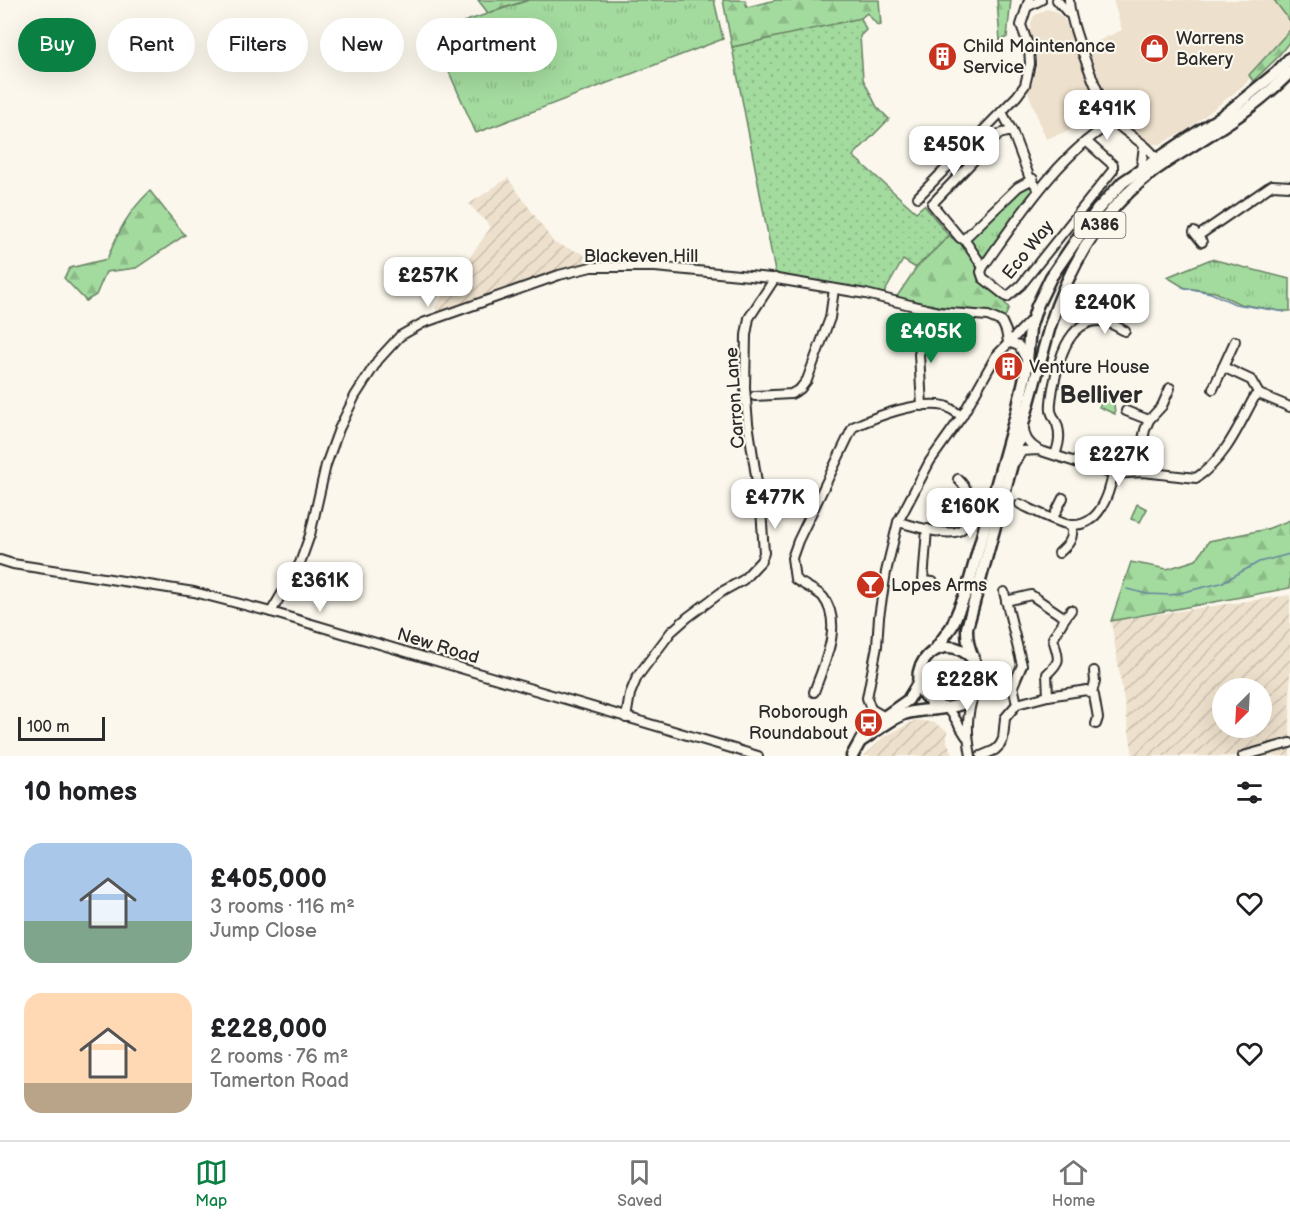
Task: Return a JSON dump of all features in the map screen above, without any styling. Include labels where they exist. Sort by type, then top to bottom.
[{"type":"highway","name":"A386","points":[[861,741],[897,717],[924,709],[961,705],[975,693],[979,680],[977,666],[968,644],[967,628],[1060,296],[1082,251],[1117,204],[1160,160],[1235,107],[1277,72],[1290,58]]},
{"type":"highway","name":"A386","points":[[852,756],[867,729],[908,700],[919,682],[922,662],[935,650],[952,626],[967,590],[1017,411],[1027,361],[1030,328],[1051,277],[1112,192],[1142,169],[1237,116],[1262,98],[1290,72]]},
{"type":"highway","points":[[935,650],[941,648],[963,650],[973,659]]},
{"type":"highway","points":[[919,682],[926,698],[943,707]]},
{"type":"street","points":[[918,197],[1017,96],[1029,75],[1030,56],[1021,25],[1027,4],[1041,0]]},
{"type":"street","points":[[1057,0],[1070,17],[1100,96],[1115,121],[1160,160]]},
{"type":"street","points":[[1069,0],[1070,17]]},
{"type":"street","points":[[1002,112],[1012,131],[1029,176],[1039,190]]},
{"type":"street","name":"Eco Way","points":[[1086,141],[1113,165],[1113,170],[1021,285],[1007,297],[983,278],[982,269],[1039,190],[1086,141],[1115,121]]},
{"type":"street","points":[[982,269],[964,239],[960,238],[932,204],[999,134],[1012,131]]},
{"type":"street","points":[[1142,169],[1144,146]]},
{"type":"street","points":[[964,239],[1018,187],[1033,179]]},
{"type":"street","points":[[1198,237],[1272,185],[1290,186]]},
{"type":"street","name":"Blackeven Hill","points":[[271,612],[300,563],[326,465],[339,429],[355,396],[378,360],[400,336],[434,319],[559,275],[591,267],[655,267],[773,278],[882,297],[938,312],[988,316],[1002,322],[1008,342]]},
{"type":"street","name":"Carron Lane","points":[[626,718],[630,694],[637,677],[670,632],[723,591],[743,580],[761,561],[764,553],[761,509],[746,400],[746,335],[749,318],[762,301],[773,278]]},
{"type":"street","points":[[755,396],[791,394],[800,389],[807,380],[830,318],[834,289]]},
{"type":"street","points":[[1078,303],[1086,324]]},
{"type":"street","points":[[883,716],[871,709],[867,698],[877,646],[884,580],[898,522],[924,471],[962,416],[996,356],[1035,314]]},
{"type":"street","points":[[922,406],[919,354],[932,321]]},
{"type":"street","points":[[1055,455],[1060,434],[1051,410],[1056,372],[1064,347],[1072,336],[1086,324],[1107,322],[1125,332]]},
{"type":"street","points":[[1213,389],[1235,341]]},
{"type":"street","points":[[1008,342],[1019,346],[1027,361]]},
{"type":"street","points":[[1223,367],[1251,380],[1258,394],[1290,407]]},
{"type":"street","points":[[1143,472],[1142,444],[1149,420],[1162,406],[1170,388]]},
{"type":"street","points":[[1026,414],[1025,436],[1029,444],[1038,450],[1113,474],[1143,472],[1196,478],[1208,470],[1231,442],[1258,394]]},
{"type":"street","points":[[814,692],[830,644],[832,622],[830,609],[821,595],[795,579],[792,558],[853,427],[886,414],[922,406],[947,406],[962,416]]},
{"type":"street","points":[[1126,411],[1149,420]]},
{"type":"street","points":[[1010,473],[1022,451],[1038,450]]},
{"type":"street","points":[[1020,504],[1071,526],[1086,522],[1101,508],[1108,497],[1113,474]]},
{"type":"street","points":[[898,522],[955,533],[963,529],[968,520],[970,498],[967,489],[958,479]]},
{"type":"street","points":[[1053,519],[1063,498]]},
{"type":"street","points":[[1059,553],[1072,538],[1071,526]]},
{"type":"street","points":[[927,529],[919,582],[933,582]]},
{"type":"street","name":"New Road","points":[[0,560],[13,564],[194,592],[271,612],[758,756]]},
{"type":"street","points":[[1004,592],[1022,665],[1013,686],[1017,704]]},
{"type":"street","points":[[1006,601],[1031,596],[1065,618]]},
{"type":"street","points":[[1048,696],[1047,674],[1058,663],[1053,638],[1071,610]]},
{"type":"street","points":[[1094,671],[1095,682],[1092,693],[1098,718],[1096,724]]},
{"type":"street","points":[[981,756],[1000,746],[1004,739],[1005,718],[1017,704],[1081,690],[1092,693]]},
{"type":"street","points":[[971,756],[967,737],[969,710],[975,693]]},
{"type":"street","points":[[943,707],[951,712],[967,737]]},
{"type":"street","points":[[1243,756],[1268,753],[1290,743]]},
{"type":"shaded area","points":[[1113,0],[1276,0],[1290,19],[1290,33],[1278,50],[1244,85],[1187,130],[1160,144],[1150,144],[1116,114],[1087,46],[1122,30]]},
{"type":"shaded area","points":[[1046,9],[1055,11],[1065,20],[1105,117],[1046,139],[1028,92],[1037,65],[1036,51],[1030,32],[1031,23],[1034,16]]},
{"type":"shaded area","points":[[508,178],[554,243],[584,254],[586,265],[438,315],[435,307],[491,227],[469,204]]},
{"type":"shaded area","points":[[1290,595],[1290,756],[1133,756],[1111,621]]},
{"type":"shaded area","points":[[916,720],[935,723],[947,731],[947,742],[954,756],[864,756],[884,737]]},
{"type":"green space","points":[[478,0],[529,0],[488,13]]},
{"type":"green space","points":[[529,0],[714,0],[723,39],[476,133],[449,72],[557,72],[557,18],[475,18]]},
{"type":"green space","points":[[723,0],[745,0],[747,7],[776,0],[879,0],[881,25],[878,26],[867,13],[861,18],[732,47]]},
{"type":"green space","points":[[997,0],[1011,0],[1007,37],[1000,41]]},
{"type":"green space","points":[[1274,0],[1290,0],[1290,21]]},
{"type":"green space","points":[[861,18],[866,30],[860,36],[863,79],[877,107],[889,119],[853,156],[916,212],[924,205],[949,236],[916,268],[903,260],[883,295],[776,277],[732,47]]},
{"type":"green space","points":[[1290,30],[1290,41],[1276,59],[1253,81],[1249,75]]},
{"type":"green space","points":[[1023,186],[1031,187],[1033,193],[982,260],[968,238]]},
{"type":"green space","points":[[150,191],[185,235],[136,268],[106,272],[96,295],[86,301],[64,278],[70,268],[107,259],[124,223]]},
{"type":"green space","points":[[949,236],[961,244],[1009,308],[1003,321],[995,317],[896,298],[916,268]]},
{"type":"green space","points":[[1211,259],[1290,279],[1290,311],[1240,304],[1215,292],[1185,288],[1167,277]]},
{"type":"green space","points":[[1105,396],[1114,403],[1115,414],[1099,407]]},
{"type":"green space","points":[[1137,504],[1147,509],[1140,522],[1131,519]]},
{"type":"green space","points":[[1290,520],[1290,588],[1111,621],[1131,562],[1167,569],[1196,560],[1209,541],[1267,529]]},
{"type":"waterway","points":[[1182,287],[1211,293],[1235,304],[1285,312]]},
{"type":"waterway","points":[[1127,589],[1147,594],[1171,595],[1221,583],[1259,562],[1290,554]]},
{"type":"place","name":"Warrens Bakery","points":[[1155,48]]},
{"type":"place","name":"Child Maintenance Service","points":[[942,56]]},
{"type":"place","name":"Venture House","points":[[1008,367]]},
{"type":"place","name":"Lopes Arms","points":[[870,585]]},
{"type":"place","name":"Roborough Roundabout","points":[[869,722]]},
{"type":"district","name":"Belliver","points":[[1101,395]]}]
